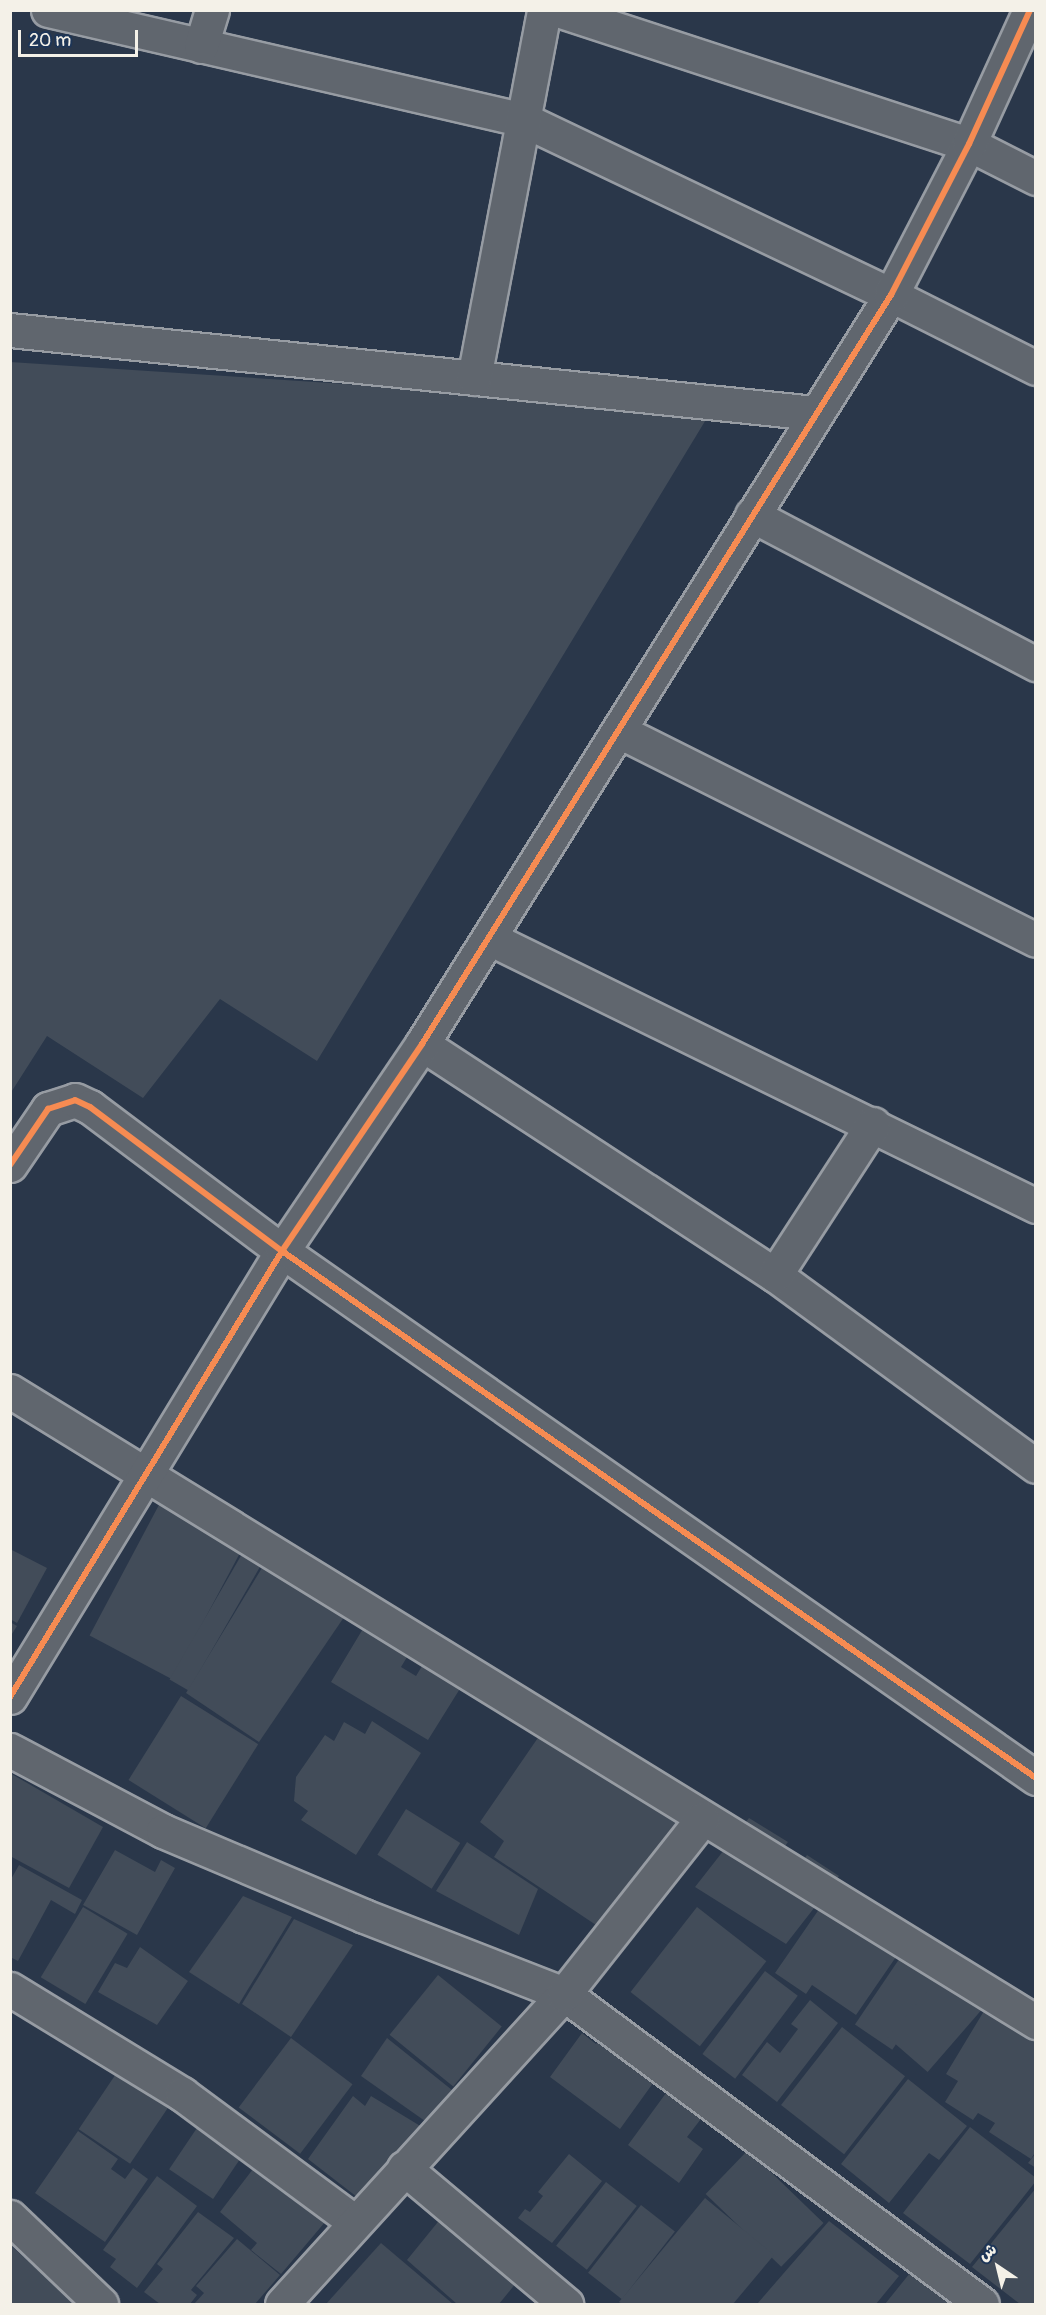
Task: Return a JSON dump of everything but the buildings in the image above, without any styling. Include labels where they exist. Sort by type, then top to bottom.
[{"type":"street","points":[[48,10],[524,120],[891,295],[1035,368]]},
{"type":"street","points":[[201,46],[212,10]]},
{"type":"street","points":[[474,378],[544,10]]},
{"type":"street","points":[[558,10],[969,144],[1035,178]]},
{"type":"street","points":[[10,1697],[282,1251],[422,1044],[815,412],[891,295],[969,144],[1030,10]]},
{"type":"street","points":[[10,330],[815,412]]},
{"type":"street","points":[[752,514],[1035,664]]},
{"type":"street","points":[[619,730],[1035,939]]},
{"type":"street","points":[[489,938],[873,1124],[1035,1206]]},
{"type":"street","points":[[422,1044],[775,1275],[1035,1466]]},
{"type":"street","points":[[10,1165],[48,1109],[75,1100],[90,1107],[282,1251],[1035,1778]]},
{"type":"street","points":[[775,1275],[873,1124]]},
{"type":"street","points":[[10,1392],[702,1819],[1031,2011]]},
{"type":"street","points":[[10,1750],[163,1831],[364,1916],[564,1994],[982,2304]]},
{"type":"street","points":[[282,2304],[564,1994],[702,1819]]},
{"type":"street","points":[[10,1989],[182,2094],[356,2222]]},
{"type":"street","points":[[404,2168],[566,2304]]},
{"type":"street","points":[[10,2217],[101,2304]]},
{"type":"cycle path","points":[[10,1697],[282,1251],[422,1044],[891,295],[969,144],[1030,10]]},
{"type":"cycle path","points":[[10,1165],[48,1109],[75,1100],[90,1107],[282,1251],[1036,1778]]}]
